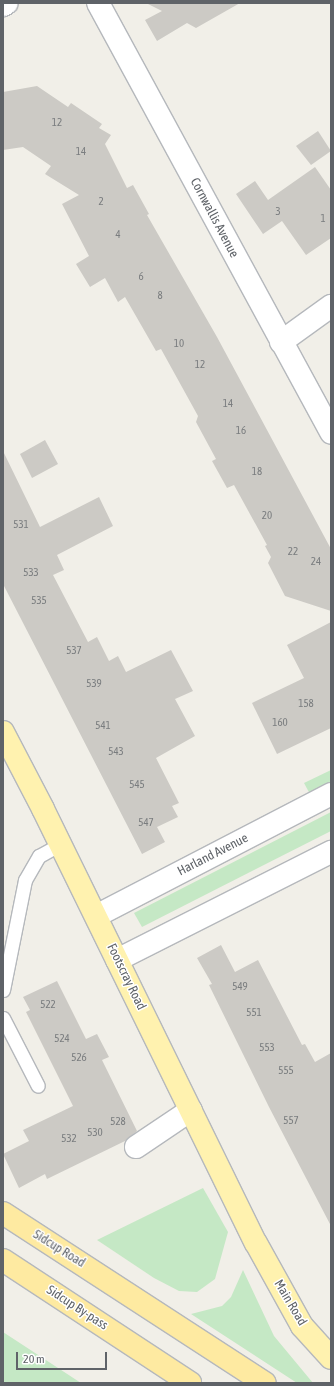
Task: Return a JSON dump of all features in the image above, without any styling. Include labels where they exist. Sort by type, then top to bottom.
[{"type":"highway","name":"Sidcup Road","points":[[3,1213],[116,1285],[264,1383]]},
{"type":"highway","name":"Sidcup By-pass","points":[[3,1260],[190,1383]]},
{"type":"main road","name":"Footscray Road","points":[[3,732],[61,844],[256,1243]]},
{"type":"main road","name":"Main Road","points":[[256,1243],[302,1326],[331,1358]]},
{"type":"street","points":[[3,5],[7,3]]},
{"type":"street","name":"Cornwallis Avenue","points":[[98,3],[331,433]]},
{"type":"street","points":[[281,342],[331,306]]},
{"type":"street","name":"Harland Avenue","points":[[96,916],[331,794]]},
{"type":"street","points":[[117,960],[331,852]]},
{"type":"street","points":[[136,1147],[191,1110]]},
{"type":"lane","points":[[3,990],[25,880],[39,856],[61,844]]},
{"type":"lane","points":[[3,1018],[38,1086]]},
{"type":"green space","points":[[331,770],[331,785],[311,796],[304,783]]},
{"type":"green space","points":[[331,812],[331,831],[142,927],[134,913]]},
{"type":"green space","points":[[203,1188],[228,1232],[215,1279],[197,1292],[179,1291],[154,1278],[97,1240]]},
{"type":"green space","points":[[243,1270],[274,1336],[313,1383],[297,1383],[191,1314],[222,1306],[231,1297]]},
{"type":"green space","points":[[3,1332],[81,1383],[3,1383]]},
{"type":"building","points":[[146,3],[240,3],[196,28],[187,23],[157,41],[145,20],[162,11]]},
{"type":"building","points":[[37,86],[68,107],[71,103],[102,124],[99,128],[111,135],[105,144],[127,188],[133,185],[149,214],[147,215],[217,337],[331,549],[331,611],[285,596],[268,563],[271,557],[265,546],[267,545],[234,485],[227,488],[212,461],[216,459],[196,422],[198,416],[161,349],[156,351],[125,297],[118,302],[105,278],[90,287],[76,264],[89,256],[62,204],[79,195],[45,174],[51,166],[23,147],[3,150],[3,92]]},
{"type":"building","points":[[318,131],[331,151],[311,165],[296,146]]},
{"type":"building","points":[[315,167],[331,190],[331,238],[306,255],[282,221],[263,234],[236,194],[255,181],[268,200]]},
{"type":"building","points":[[45,440],[58,464],[32,478],[20,454]]},
{"type":"building","points":[[3,451],[40,527],[99,497],[113,526],[57,555],[64,570],[53,575],[88,642],[97,637],[109,661],[118,656],[126,672],[171,650],[193,691],[175,699],[195,736],[156,758],[179,803],[172,806],[178,817],[157,827],[165,842],[142,854],[3,584]]},
{"type":"building","points":[[331,622],[331,728],[277,754],[252,703],[304,678],[287,645]]},
{"type":"building","points":[[221,945],[235,972],[258,960],[302,1045],[305,1044],[315,1062],[331,1053],[331,1226],[269,1107],[209,985],[212,984],[197,958]]},
{"type":"building","points":[[57,981],[86,1039],[97,1034],[109,1057],[102,1060],[137,1131],[125,1141],[47,1179],[45,1174],[19,1188],[3,1154],[29,1141],[23,1130],[73,1106],[26,1012],[30,1010],[23,997]]}]
